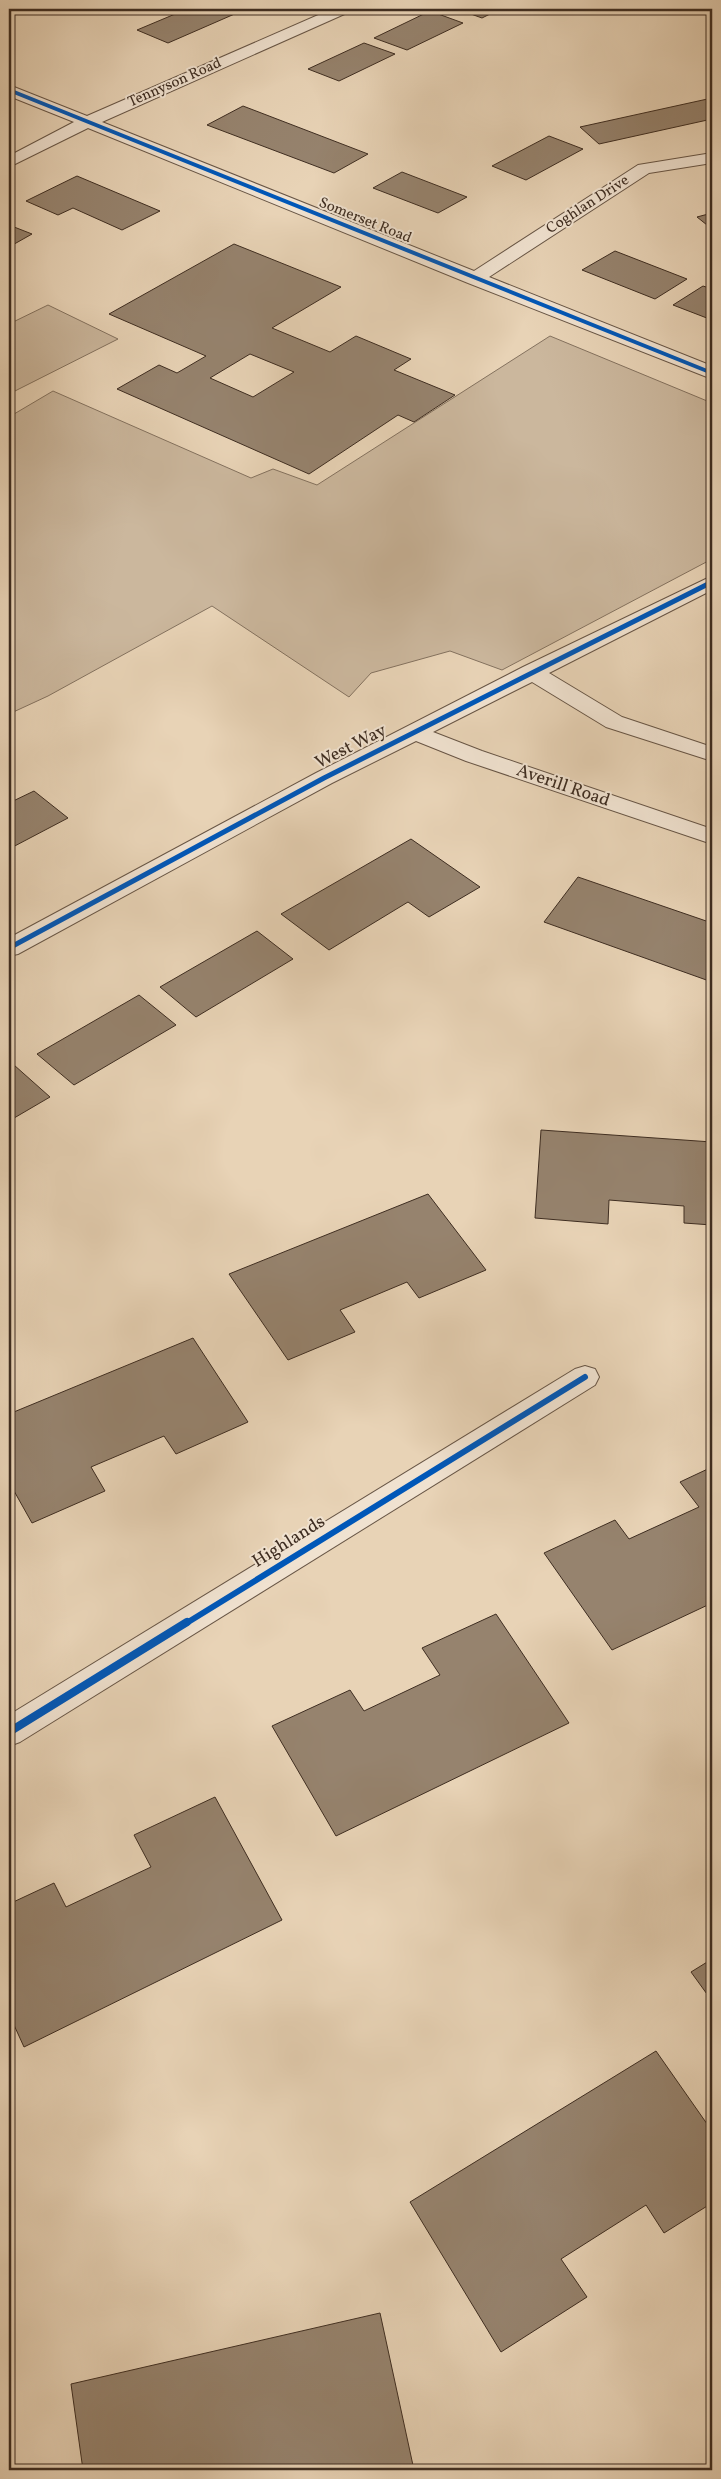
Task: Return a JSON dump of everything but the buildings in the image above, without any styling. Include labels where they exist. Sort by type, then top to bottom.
[{"type":"street","name":"Tennyson Road","points":[[9,162],[88,122],[344,9]]},
{"type":"street","name":"Somerset Road","points":[[9,90],[474,279],[712,373]]},
{"type":"street","name":"Coghlan Drive","points":[[474,279],[644,169],[712,158]]},
{"type":"street","name":"West Way","points":[[9,948],[324,778],[532,672],[711,584]]},
{"type":"street","points":[[532,672],[614,722],[712,754]]},
{"type":"street","name":"Averill Road","points":[[414,732],[474,756],[712,837]]},
{"type":"street","name":"Highlands","points":[[9,1732],[585,1377]]},
{"type":"shaded area","points":[[48,305],[118,339],[9,394],[9,324]]},
{"type":"shaded area","points":[[550,336],[712,403],[712,559],[502,670],[450,651],[371,673],[349,697],[212,606],[48,696],[9,714],[9,417],[53,391],[251,478],[273,469],[317,485]]},
{"type":"cycle path","points":[[9,90],[712,373]]},
{"type":"cycle path","points":[[9,948],[324,778],[712,582]]},
{"type":"cycle path","points":[[9,1732],[585,1377]]}]
